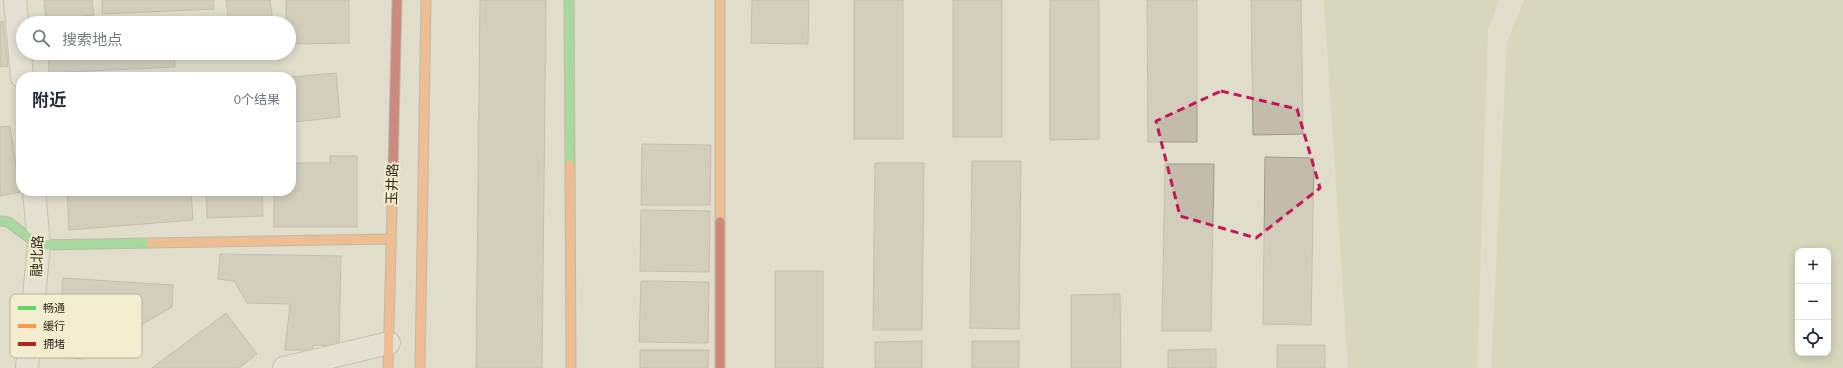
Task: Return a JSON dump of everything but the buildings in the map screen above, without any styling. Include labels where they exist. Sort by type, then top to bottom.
[{"type":"street","points":[[15,0],[16,16]]},
{"type":"street","name":"玉井路","points":[[388,368],[397,0]]},
{"type":"street","points":[[420,368],[426,0]]},
{"type":"street","points":[[569,0],[571,368]]},
{"type":"street","points":[[720,0],[720,368]]},
{"type":"street","points":[[20,60],[22,72]]},
{"type":"street","name":"融北路","points":[[34,196],[39,245],[34,294]]},
{"type":"street","points":[[0,221],[8,222],[39,245],[390,239]]},
{"type":"street","points":[[284,368],[389,343]]},
{"type":"street","name":"融北路","points":[[27,368],[28,358]]},
{"type":"highlighted area","points":[[1221,91],[1297,109],[1320,188],[1256,238],[1180,216],[1156,121]]},
{"type":"green space","points":[[1324,0],[1499,0],[1488,30],[1477,368],[1348,368]]},
{"type":"green space","points":[[1524,0],[1843,0],[1843,368],[1491,368],[1507,43]]},
{"type":"traffic: fast","points":[[569,0],[570,165]]},
{"type":"traffic: fast","points":[[0,221],[8,222],[39,245],[151,243]]},
{"type":"traffic: slow","points":[[420,368],[426,0]]},
{"type":"traffic: slow","points":[[720,0],[720,222]]},
{"type":"traffic: slow","points":[[570,165],[571,368]]},
{"type":"traffic: slow","points":[[388,368],[393,168]]},
{"type":"traffic: slow","points":[[151,243],[390,239]]},
{"type":"traffic: jam","points":[[393,168],[397,0]]},
{"type":"traffic: jam","points":[[720,222],[720,368]]}]
